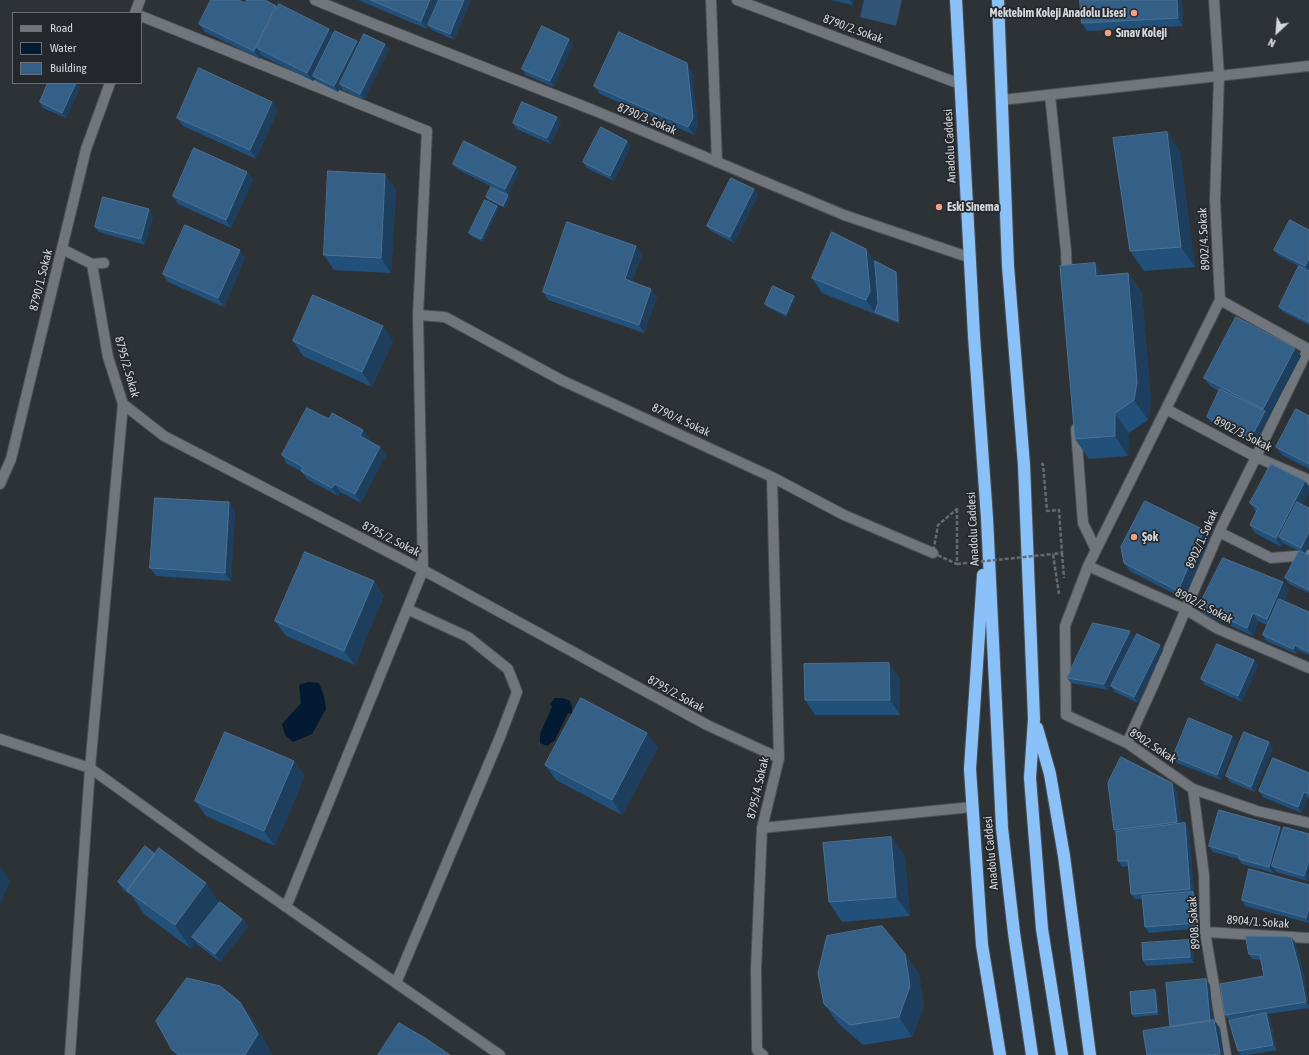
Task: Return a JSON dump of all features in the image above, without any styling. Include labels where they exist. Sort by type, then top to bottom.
[{"type":"highway","name":"Anadolu Caddesi","points":[[956,0],[974,336],[987,518],[1002,828],[1014,933],[1032,1055]]},
{"type":"highway","points":[[998,0],[1008,266],[1024,465],[1034,719],[1030,778],[1042,929],[1062,1055]]},
{"type":"highway","points":[[987,518],[970,769],[982,944],[1000,1055]]},
{"type":"highway","points":[[1034,719],[1050,774],[1064,856],[1090,1055]]},
{"type":"street","points":[[135,12],[140,0]]},
{"type":"street","name":"8790/3. Sokak","points":[[315,0],[376,26],[592,110],[844,215],[971,258]]},
{"type":"street","points":[[711,0],[717,162]]},
{"type":"street","name":"8790/2. Sokak","points":[[736,0],[960,84]]},
{"type":"street","name":"8902/4. Sokak","points":[[1214,0],[1219,76],[1215,200],[1220,300]]},
{"type":"street","points":[[142,16],[427,131],[418,315],[422,570],[286,907]]},
{"type":"street","points":[[1002,100],[1309,66]]},
{"type":"street","name":"8790/1. Sokak","points":[[0,484],[11,459],[86,149],[110,84]]},
{"type":"street","points":[[1050,94],[1066,251],[1067,288]]},
{"type":"street","points":[[62,249],[92,264],[104,263]]},
{"type":"street","name":"8795/2. Sokak","points":[[92,264],[108,357],[123,404],[164,436],[422,570],[707,725],[779,758]]},
{"type":"street","points":[[1088,566],[1220,300],[1308,349]]},
{"type":"street","name":"8790/4. Sokak","points":[[418,315],[445,317],[561,380],[772,477],[844,514],[933,553]]},
{"type":"street","name":"8902/1. Sokak","points":[[1127,743],[1219,532],[1308,349]]},
{"type":"street","points":[[70,1055],[90,768],[123,404]]},
{"type":"street","name":"8902/3. Sokak","points":[[1166,409],[1256,457],[1309,480]]},
{"type":"street","points":[[1075,418],[1083,523],[1096,550]]},
{"type":"street","name":"8795/4. Sokak","points":[[757,1053],[756,969],[762,828],[779,758],[772,477]]},
{"type":"street","points":[[1219,532],[1271,558],[1309,555]]},
{"type":"street","name":"8902/2. Sokak","points":[[1088,566],[1185,609],[1218,629],[1309,668]]},
{"type":"street","name":"8902. Sokak","points":[[1088,566],[1065,626],[1066,715],[1127,743],[1193,788],[1257,811],[1309,823]]},
{"type":"street","points":[[396,983],[497,744],[517,692],[508,669],[468,637],[406,609]]},
{"type":"street","points":[[0,739],[90,768],[204,850],[500,1055]]},
{"type":"street","name":"8908. Sokak","points":[[1193,788],[1204,874],[1205,932],[1226,1055]]},
{"type":"street","points":[[762,828],[972,807]]},
{"type":"street","name":"8904/1. Sokak","points":[[1205,932],[1309,938]]},
{"type":"path","points":[[957,509],[957,564],[1062,553],[1059,510],[1047,511],[1044,464],[1024,465]]},
{"type":"path","points":[[1054,554],[1059,598]]},
{"type":"shaded area","points":[[864,0],[902,0],[896,26],[860,17]]},
{"type":"water","points":[[308,682],[319,683],[324,696],[326,709],[312,734],[293,742],[285,735],[282,724],[301,703],[299,685]]},
{"type":"water","points":[[555,698],[563,698],[570,701],[572,714],[568,713],[555,740],[547,746],[540,743],[540,734],[552,707],[550,704]]},
{"type":"building","points":[[211,0],[239,0],[245,3],[247,0],[265,0],[276,6],[254,51],[199,24]]},
{"type":"building","points":[[371,0],[430,0],[421,21]]},
{"type":"building","points":[[439,0],[464,0],[450,34],[428,25]]},
{"type":"building","name":"Mektebim Koleji Anadolu Lisesi","points":[[1080,0],[1177,0],[1178,18],[1082,23]]},
{"type":"building","points":[[279,4],[329,29],[307,73],[257,48]]},
{"type":"building","points":[[542,26],[569,39],[550,81],[522,69]]},
{"type":"building","points":[[335,31],[357,41],[334,86],[313,76]]},
{"type":"building","points":[[619,32],[687,63],[693,118],[688,127],[594,86]]},
{"type":"building","points":[[364,34],[385,44],[360,94],[340,84]]},
{"type":"building","points":[[199,68],[272,102],[250,150],[177,118]]},
{"type":"building","points":[[48,84],[76,84],[62,113],[40,102]]},
{"type":"building","points":[[522,102],[557,117],[547,138],[513,123]]},
{"type":"building","points":[[601,127],[627,141],[610,176],[583,162]]},
{"type":"building","points":[[1167,132],[1181,247],[1130,251],[1113,138]]},
{"type":"building","points":[[464,141],[516,167],[505,189],[453,164]]},
{"type":"building","points":[[194,148],[247,172],[226,220],[173,196]]},
{"type":"building","points":[[328,171],[385,174],[381,258],[324,255]]},
{"type":"building","points":[[731,178],[754,189],[730,237],[707,226]]},
{"type":"building","points":[[491,187],[508,195],[503,206],[486,197]]},
{"type":"building","points":[[103,197],[149,209],[141,239],[95,227]]},
{"type":"building","points":[[485,200],[497,206],[481,239],[469,233]]},
{"type":"building","points":[[1290,220],[1309,230],[1309,259],[1305,266],[1274,250]]},
{"type":"building","points":[[567,222],[636,246],[625,279],[651,289],[639,325],[543,292]]},
{"type":"building","points":[[185,225],[240,250],[218,298],[163,274]]},
{"type":"building","points":[[832,232],[866,249],[870,291],[866,300],[812,278]]},
{"type":"building","points":[[875,261],[896,272],[898,321],[875,312],[878,303]]},
{"type":"building","points":[[1095,263],[1096,276],[1128,273],[1137,382],[1134,400],[1115,413],[1115,436],[1075,439],[1060,266]]},
{"type":"building","points":[[1299,266],[1309,271],[1309,322],[1279,307]]},
{"type":"building","points":[[773,286],[794,296],[786,314],[765,304]]},
{"type":"building","points":[[313,295],[383,326],[362,372],[293,341]]},
{"type":"building","points":[[1236,317],[1295,348],[1263,409],[1204,378]]},
{"type":"building","points":[[1220,389],[1265,411],[1251,438],[1207,417]]},
{"type":"building","points":[[307,408],[329,419],[332,413],[363,430],[360,436],[380,447],[355,494],[335,484],[332,488],[301,471],[303,467],[282,455]]},
{"type":"building","points":[[1296,409],[1309,416],[1309,464],[1276,447]]},
{"type":"building","points":[[1271,464],[1305,481],[1276,538],[1250,525],[1258,508],[1250,503]]},
{"type":"building","points":[[155,498],[229,502],[225,573],[150,568]]},
{"type":"building","points":[[1145,501],[1204,530],[1178,591],[1124,563],[1121,547]]},
{"type":"building","points":[[1297,502],[1309,508],[1309,532],[1301,548],[1279,537]]},
{"type":"building","points":[[1299,551],[1309,555],[1309,590],[1285,578]]},
{"type":"building","points":[[305,552],[374,581],[344,651],[275,621]]},
{"type":"building","points":[[1223,558],[1283,582],[1267,619],[1253,613],[1247,628],[1199,606]]},
{"type":"building","points":[[1279,599],[1309,612],[1309,652],[1295,645],[1293,649],[1263,635]]},
{"type":"building","points":[[1093,623],[1130,631],[1104,684],[1067,678]]},
{"type":"building","points":[[1137,634],[1160,645],[1134,697],[1111,686]]},
{"type":"building","points":[[1217,644],[1254,660],[1238,696],[1201,679]]},
{"type":"building","points":[[889,663],[890,700],[805,700],[804,664]]},
{"type":"building","points":[[581,698],[647,733],[612,800],[545,765]]},
{"type":"building","points":[[1189,718],[1232,736],[1217,775],[1173,757]]},
{"type":"building","points":[[225,732],[294,761],[264,831],[195,801]]},
{"type":"building","points":[[1244,732],[1269,742],[1251,787],[1226,776]]},
{"type":"building","points":[[1121,757],[1172,783],[1177,822],[1114,830],[1108,783]]},
{"type":"building","points":[[1273,758],[1309,773],[1309,794],[1304,792],[1298,807],[1259,791]]},
{"type":"building","points":[[1219,810],[1280,827],[1269,867],[1239,859],[1239,855],[1209,846]]},
{"type":"building","points":[[1185,823],[1190,889],[1131,894],[1128,861],[1118,861],[1116,832]]},
{"type":"building","points":[[1284,827],[1309,834],[1309,860],[1304,876],[1272,866]]},
{"type":"building","points":[[891,837],[896,897],[829,902],[823,843]]},
{"type":"building","points":[[145,846],[155,854],[128,890],[118,882]]},
{"type":"building","points":[[159,848],[206,883],[175,925],[127,891]]},
{"type":"building","points":[[1249,869],[1309,885],[1309,908],[1306,918],[1242,900]]},
{"type":"building","points":[[1193,892],[1196,923],[1145,927],[1142,896]]},
{"type":"building","points":[[220,902],[242,919],[215,954],[192,937]]},
{"type":"building","points":[[882,926],[905,954],[910,986],[899,1017],[850,1025],[824,1004],[818,973],[827,936]]},
{"type":"building","points":[[1246,936],[1291,937],[1306,1002],[1225,1015],[1220,984],[1264,976],[1260,955],[1249,954]]},
{"type":"building","points":[[1189,940],[1190,957],[1143,960],[1142,943]]},
{"type":"building","points":[[187,978],[220,986],[240,1002],[258,1034],[245,1055],[180,1055],[172,1050],[156,1021]]},
{"type":"building","points":[[1206,979],[1210,1021],[1170,1027],[1166,983]]},
{"type":"building","points":[[1155,990],[1157,1012],[1132,1014],[1130,992]]},
{"type":"building","points":[[1266,1013],[1273,1045],[1238,1051],[1229,1021]]},
{"type":"building","points":[[1214,1020],[1220,1054],[1147,1055],[1143,1031]]},
{"type":"building","points":[[399,1023],[425,1038],[450,1055],[378,1055]]},
{"type":"place","name":"Mektebim Koleji Anadolu Lisesi","points":[[1134,13]]},
{"type":"place","name":"Sınav Koleji","points":[[1108,33]]},
{"type":"place","name":"Eski Sinema","points":[[939,207]]},
{"type":"place","name":"Şok","points":[[1134,537]]}]
